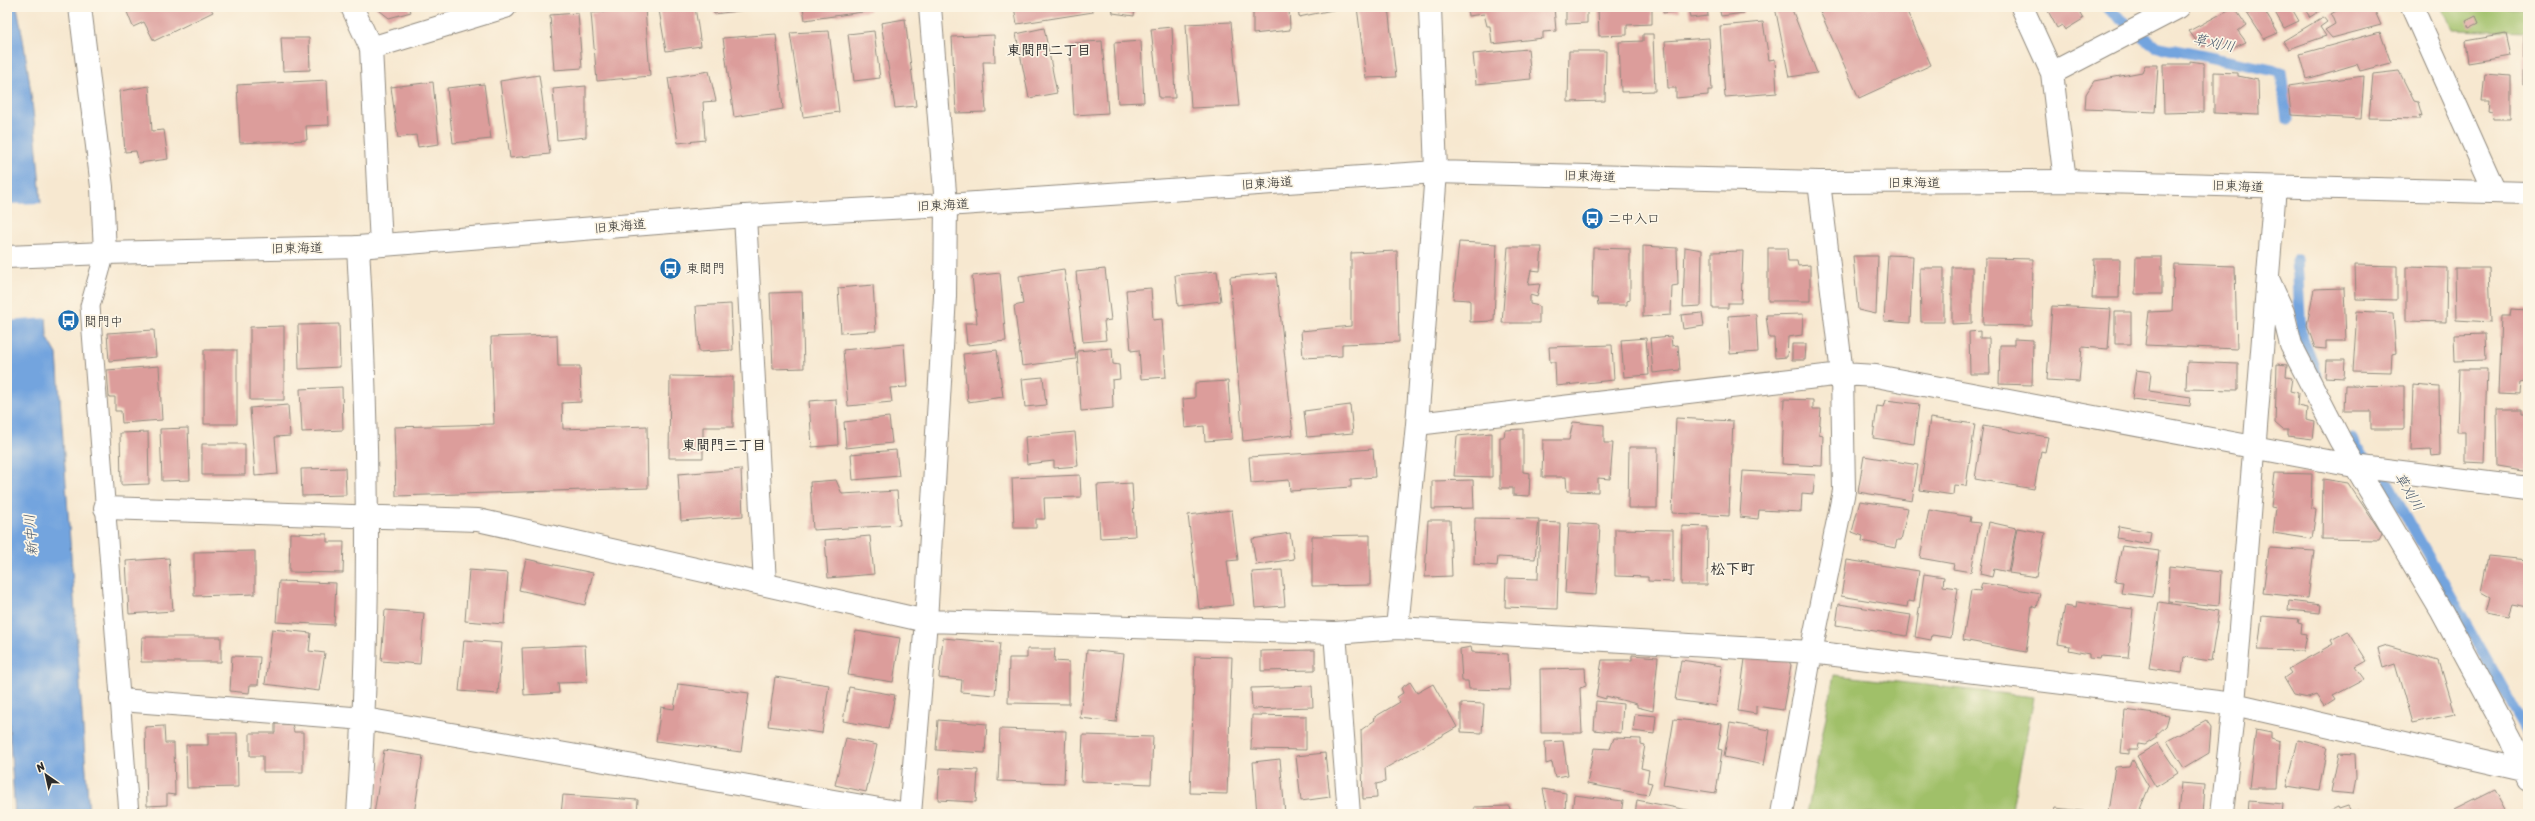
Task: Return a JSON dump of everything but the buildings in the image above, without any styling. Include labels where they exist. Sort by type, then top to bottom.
[{"type":"street","points":[[80,7],[102,187],[105,253]]},
{"type":"street","points":[[352,7],[371,48],[381,245]]},
{"type":"street","points":[[371,48],[505,7]]},
{"type":"street","points":[[121,700],[364,719],[909,814],[926,620],[945,296],[946,205],[930,7]]},
{"type":"street","points":[[1397,628],[1418,424],[1436,172],[1430,7]]},
{"type":"street","points":[[2022,7],[2052,73],[2065,181]]},
{"type":"street","points":[[2052,73],[2179,7]]},
{"type":"street","points":[[2412,7],[2495,192]]},
{"type":"street","name":"旧東海道","points":[[7,257],[61,254],[358,247],[745,216],[946,205],[1436,172],[1819,182],[2065,181],[2528,193]]},
{"type":"street","points":[[1782,814],[1811,652],[1844,491],[1842,374],[1819,182]]},
{"type":"street","points":[[2222,814],[2234,704],[2254,447],[2269,280],[2275,187]]},
{"type":"street","points":[[745,216],[765,584]]},
{"type":"street","points":[[358,247],[366,515],[364,719],[358,814]]},
{"type":"street","points":[[2269,280],[2283,312],[2291,346],[2354,466],[2442,612],[2510,738],[2527,774]]},
{"type":"street","points":[[1418,424],[1842,374],[1876,376],[2354,466],[2528,488]]},
{"type":"street","points":[[105,508],[366,515],[478,520],[926,620],[1335,633],[1397,628],[1811,652],[2234,704],[2527,774]]},
{"type":"street","points":[[1335,633],[1349,814]]},
{"type":"lane","points":[[105,253],[90,306],[121,700],[128,814]]},
{"type":"green space","points":[[2442,7],[2528,7],[2528,32],[2452,30]]},
{"type":"green space","points":[[1834,675],[2034,697],[2011,814],[1807,814]]},
{"type":"water","name":"新中川","points":[[7,7],[17,7],[35,130],[42,213],[47,337],[57,354],[89,814],[15,814],[7,697]]},
{"type":"pier","points":[[44,203],[48,318],[7,321],[7,204]]},
{"type":"waterway","name":"草刈川","points":[[2106,7],[2155,46],[2281,72],[2287,120]]},
{"type":"waterway","name":"草刈川","points":[[2297,259],[2301,334],[2318,377]]},
{"type":"waterway","name":"草刈川","points":[[2352,439],[2356,448],[2387,482],[2528,733]]},
{"type":"place","name":"二中入口","points":[[1593,218]]},
{"type":"place","name":"東間門","points":[[670,268]]},
{"type":"place","name":"間門中","points":[[69,321]]},
{"type":"district","name":"東間門二丁目","points":[[1049,50]]},
{"type":"district","name":"東間門三丁目","points":[[724,445]]},
{"type":"district","name":"松下町","points":[[1733,569]]}]
